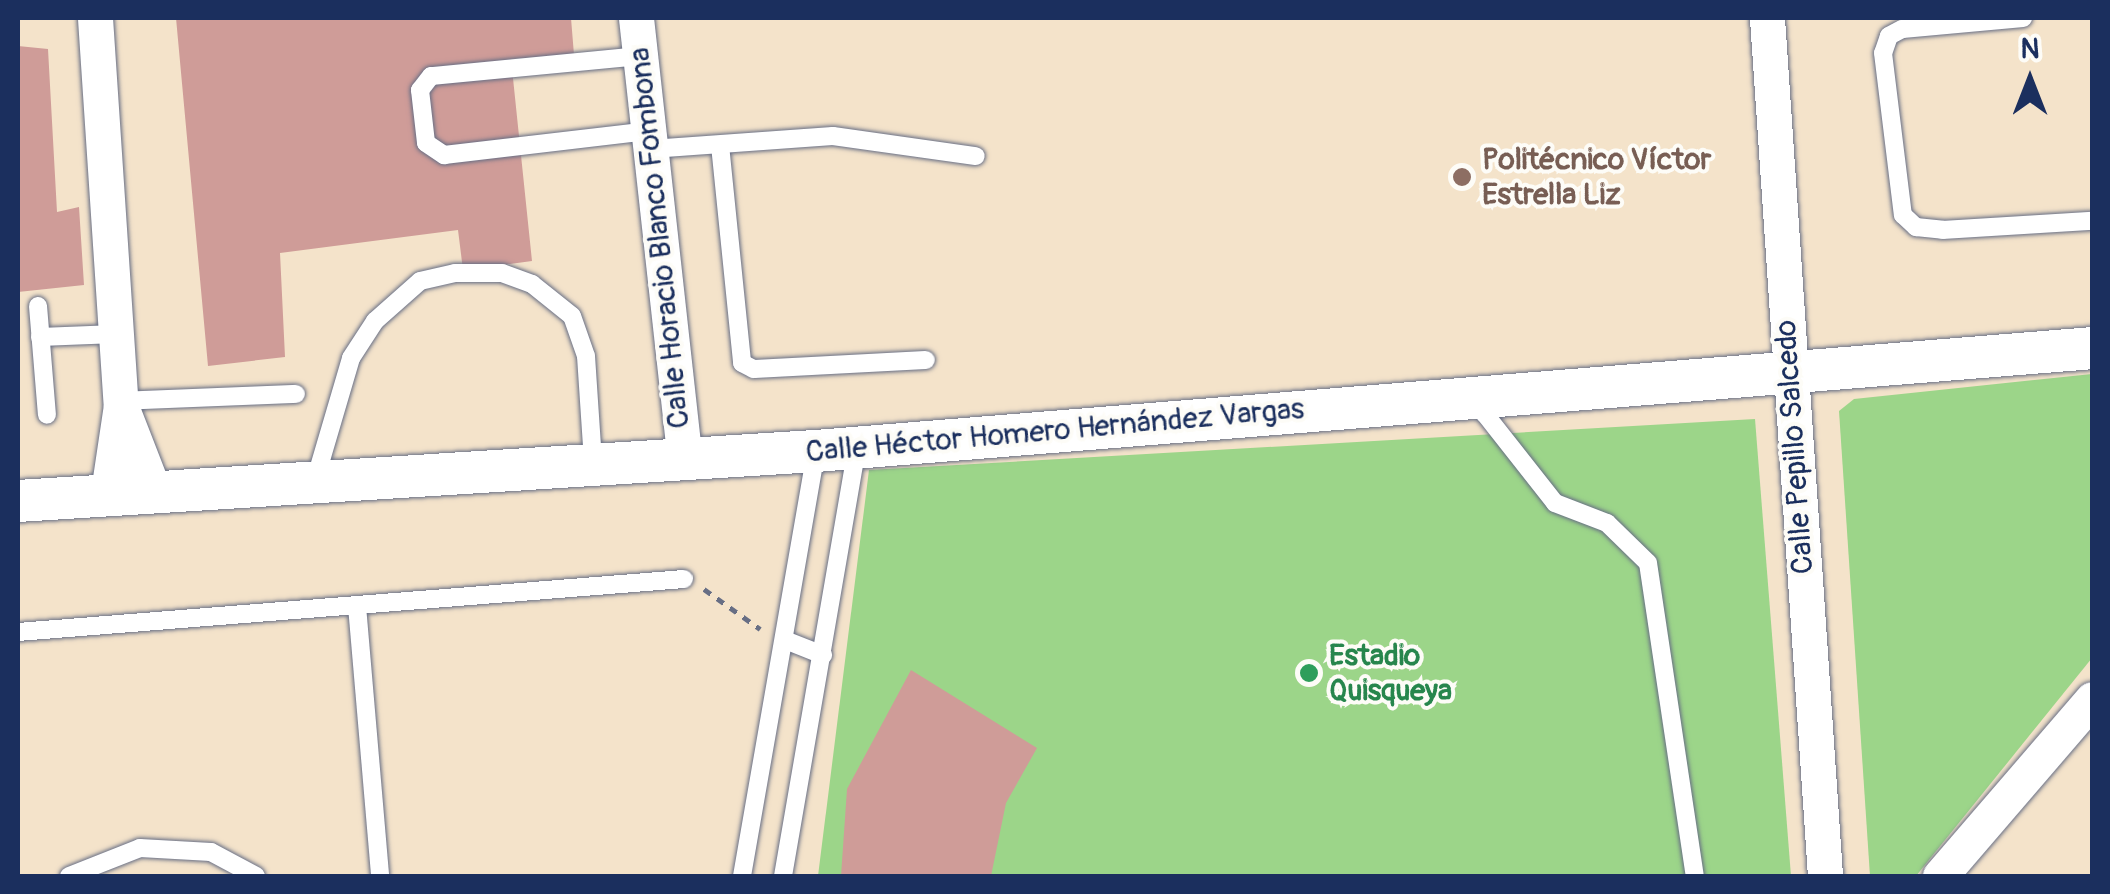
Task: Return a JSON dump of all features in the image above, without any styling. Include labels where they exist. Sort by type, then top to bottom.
[{"type":"street","points":[[96,18],[121,403],[108,492]]},
{"type":"street","name":"Calle Horacio Blanco Fombona","points":[[636,18],[685,459]]},
{"type":"street","name":"Calle Pepillo Salcedo","points":[[1767,18],[1824,876]]},
{"type":"street","name":"Calle Héctor Homero Hernández Vargas","points":[[18,501],[108,492],[313,487],[593,461],[837,450],[2092,348]]},
{"type":"street","points":[[121,403],[154,491]]},
{"type":"street","points":[[1940,876],[2092,699]]},
{"type":"lane","points":[[2022,18],[1902,28],[1889,36],[1883,54],[1903,216],[1916,228],[1943,230],[2092,221]]},
{"type":"lane","points":[[640,56],[431,76],[420,90],[426,142],[444,155],[649,140],[720,144],[833,136],[976,156]]},
{"type":"lane","points":[[720,144],[742,363],[754,369],[926,360]]},
{"type":"lane","points":[[313,487],[351,358],[375,320],[420,281],[456,274],[502,274],[532,284],[572,316],[586,356],[593,461]]},
{"type":"lane","points":[[38,306],[47,415]]},
{"type":"lane","points":[[40,336],[116,334]]},
{"type":"lane","points":[[121,403],[296,394]]},
{"type":"lane","points":[[1480,397],[1485,414],[1555,503],[1607,523],[1648,563],[1695,876]]},
{"type":"lane","points":[[742,876],[786,640],[837,450]]},
{"type":"lane","points":[[783,876],[824,656],[837,450]]},
{"type":"lane","points":[[18,632],[684,579]]},
{"type":"lane","points":[[357,606],[380,876]]},
{"type":"lane","points":[[786,640],[824,656]]},
{"type":"lane","points":[[69,876],[140,848],[210,852],[256,876]]},
{"type":"path","points":[[684,579],[786,640]]},
{"type":"green space","points":[[2092,374],[2092,658],[1916,876],[1870,876],[1839,411],[1854,399]]},
{"type":"green space","name":"Estadio Quisqueya","points":[[1755,419],[1791,876],[818,876],[869,470]]},
{"type":"building","points":[[176,18],[571,18],[574,55],[511,59],[532,261],[463,270],[458,230],[280,253],[285,357],[208,366]]},
{"type":"building","points":[[18,46],[48,49],[57,212],[79,207],[84,285],[18,292]]},
{"type":"building","points":[[911,670],[1037,748],[1006,803],[991,876],[841,876],[847,789]]},
{"type":"place","name":"Politécnico Víctor Estrella Liz","points":[[1462,177]]},
{"type":"place","name":"Estadio Quisqueya","points":[[1309,673]]}]
